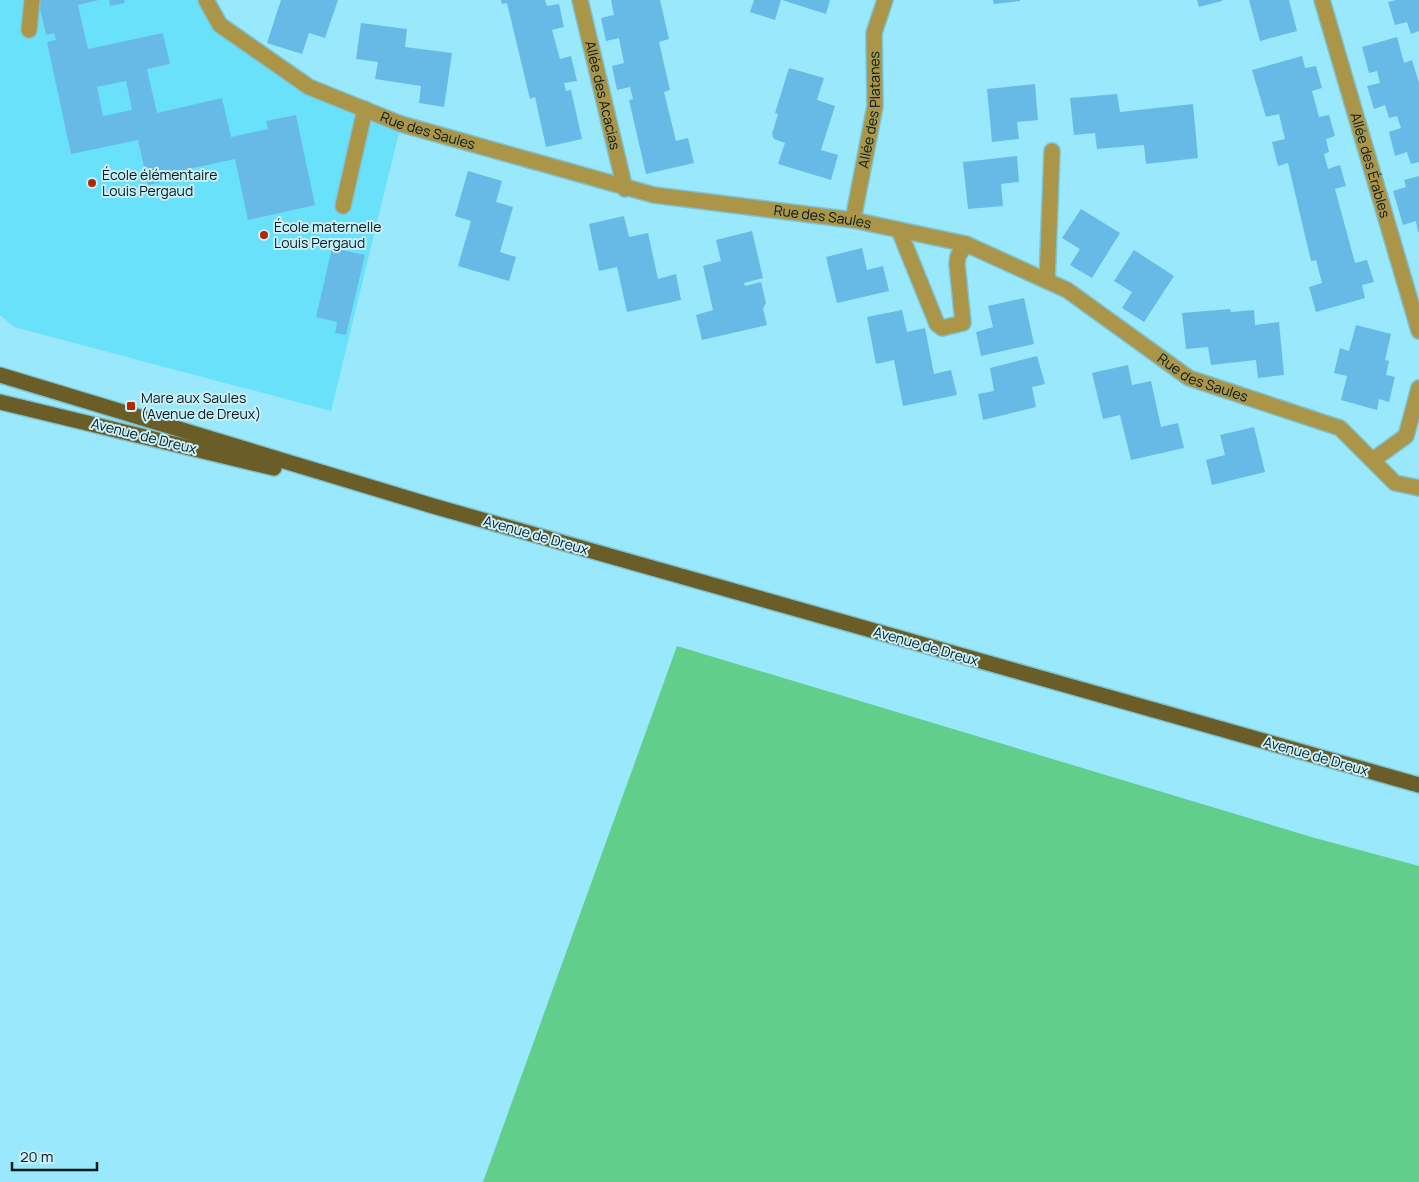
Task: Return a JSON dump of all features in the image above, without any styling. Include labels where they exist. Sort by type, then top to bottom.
[{"type":"main road","name":"Avenue de Dreux","points":[[0,375],[433,506],[1419,785]]},
{"type":"main road","name":"Avenue de Dreux","points":[[0,402],[433,506]]},
{"type":"street","points":[[30,30],[32,0]]},
{"type":"street","name":"Rue des Saules","points":[[206,0],[220,25],[309,87],[401,124],[626,189],[670,198],[853,220],[966,244],[1067,290],[1190,378],[1340,428],[1395,483],[1419,488]]},
{"type":"street","name":"Allée des Acacias","points":[[580,0],[626,189]]},
{"type":"street","name":"Allée des Platanes","points":[[853,220],[874,106],[874,33],[885,0]]},
{"type":"street","name":"Allée des Érables","points":[[1322,0],[1419,331]]},
{"type":"street","points":[[343,206],[365,109]]},
{"type":"street","points":[[1047,281],[1052,151]]},
{"type":"street","points":[[899,230],[937,324],[942,328],[963,323],[957,264],[958,256],[966,244]]},
{"type":"street","points":[[1373,460],[1406,436],[1419,388]]},
{"type":"shaded area","points":[[0,0],[206,0],[220,25],[309,87],[401,124],[331,411],[14,327],[0,315]]},
{"type":"green space","points":[[677,646],[1315,838],[1419,866],[1419,1182],[483,1182]]},
{"type":"building","points":[[38,0],[99,0],[78,5],[88,49],[163,33],[170,64],[147,69],[157,113],[222,98],[231,137],[268,129],[266,121],[296,115],[315,205],[248,220],[235,159],[184,170],[186,177],[148,185],[138,140],[71,154],[47,42],[56,40],[54,33],[46,35]],"holes":[[[126,81],[132,110],[103,116],[97,87]]]},
{"type":"building","points":[[109,0],[124,0],[125,3],[110,6]]},
{"type":"building","points":[[281,0],[338,0],[325,38],[309,33],[302,54],[267,43]]},
{"type":"building","points":[[501,0],[545,0],[547,6],[559,4],[564,27],[552,30],[560,59],[571,56],[577,81],[564,83],[566,91],[571,90],[582,139],[546,147],[535,97],[530,99],[507,3],[502,4]]},
{"type":"building","points":[[611,0],[660,0],[669,39],[659,42],[670,90],[664,92],[676,141],[688,138],[694,163],[646,174],[629,100],[633,99],[630,87],[617,90],[612,66],[624,63],[619,38],[606,41],[601,18],[614,15]]},
{"type":"building","points":[[754,0],[781,0],[775,20],[750,12]]},
{"type":"building","points":[[782,0],[830,0],[826,14]]},
{"type":"building","points":[[993,0],[1020,0],[1020,1],[994,4]]},
{"type":"building","points":[[1197,0],[1222,0],[1222,1],[1199,7]]},
{"type":"building","points":[[1249,0],[1289,0],[1297,31],[1260,41]]},
{"type":"building","points":[[1419,0],[1419,31],[1411,34],[1407,22],[1395,25],[1388,2]]},
{"type":"building","points":[[361,23],[407,29],[405,47],[452,53],[444,107],[419,103],[421,86],[375,79],[378,62],[356,59]]},
{"type":"building","points":[[1397,37],[1404,63],[1412,60],[1419,83],[1419,162],[1411,164],[1407,152],[1395,156],[1389,132],[1401,128],[1397,116],[1389,118],[1385,105],[1374,109],[1367,86],[1380,83],[1377,71],[1369,73],[1362,47]]},
{"type":"building","points":[[1302,56],[1305,68],[1316,66],[1322,88],[1312,91],[1319,117],[1329,115],[1335,136],[1326,139],[1329,152],[1324,154],[1328,169],[1340,165],[1346,186],[1335,189],[1355,263],[1367,260],[1374,282],[1362,285],[1365,298],[1316,312],[1309,287],[1322,283],[1316,260],[1311,261],[1288,163],[1278,166],[1272,142],[1285,139],[1279,114],[1266,117],[1252,70]]},
{"type":"building","points":[[789,68],[824,78],[817,100],[835,106],[821,150],[838,155],[831,180],[778,164],[785,143],[774,139],[772,134],[778,114],[775,113]]},
{"type":"building","points":[[1035,84],[1038,120],[1017,122],[1019,139],[992,142],[987,89]]},
{"type":"building","points":[[1117,94],[1120,112],[1193,104],[1198,158],[1146,164],[1144,145],[1097,149],[1095,133],[1074,135],[1070,98]]},
{"type":"building","points":[[1017,156],[1019,182],[1001,184],[1003,206],[968,209],[963,162]]},
{"type":"building","points":[[468,171],[502,181],[496,202],[513,207],[500,252],[516,257],[509,281],[458,266],[471,221],[455,216]]},
{"type":"building","points":[[1419,176],[1418,232],[1416,221],[1403,225],[1393,191],[1406,187],[1404,180]]},
{"type":"building","points":[[1081,209],[1120,233],[1092,278],[1070,265],[1080,249],[1062,238]]},
{"type":"building","points":[[624,216],[629,237],[648,233],[658,279],[676,274],[681,300],[627,312],[617,267],[599,271],[589,224]]},
{"type":"building","points":[[752,231],[763,278],[744,283],[745,286],[761,282],[766,303],[763,309],[767,325],[702,340],[696,315],[713,310],[703,266],[721,261],[716,240]]},
{"type":"building","points":[[332,248],[365,255],[346,335],[335,333],[337,322],[316,317]]},
{"type":"building","points":[[862,248],[867,270],[883,266],[889,291],[837,303],[826,257]]},
{"type":"building","points":[[1134,250],[1174,276],[1144,322],[1122,308],[1132,292],[1114,281]]},
{"type":"building","points":[[1024,298],[1034,344],[981,356],[976,332],[993,327],[988,306]]},
{"type":"building","points":[[1230,309],[1231,312],[1254,310],[1255,325],[1279,322],[1284,375],[1258,378],[1256,360],[1211,365],[1208,347],[1186,349],[1182,313]]},
{"type":"building","points":[[902,310],[907,332],[925,328],[934,374],[951,370],[957,395],[903,406],[894,360],[876,364],[867,317]]},
{"type":"building","points":[[1356,325],[1391,334],[1385,360],[1389,361],[1386,375],[1395,377],[1389,402],[1379,399],[1377,410],[1341,400],[1347,376],[1334,373],[1340,348],[1349,351]]},
{"type":"building","points":[[1037,356],[1045,384],[1032,387],[1036,407],[983,420],[978,394],[994,391],[990,368]]},
{"type":"building","points":[[1128,365],[1132,385],[1151,381],[1161,427],[1178,423],[1184,448],[1131,460],[1120,415],[1103,419],[1092,373]]},
{"type":"building","points":[[1254,427],[1265,472],[1212,485],[1206,460],[1225,455],[1220,435]]},
{"type":"place","name":"École élémentaire Louis Pergaud","points":[[92,183]]},
{"type":"place","name":"École maternelle Louis Pergaud","points":[[264,235]]},
{"type":"place","name":"Mare aux Saules (Avenue de Dreux)","points":[[131,406]]}]
